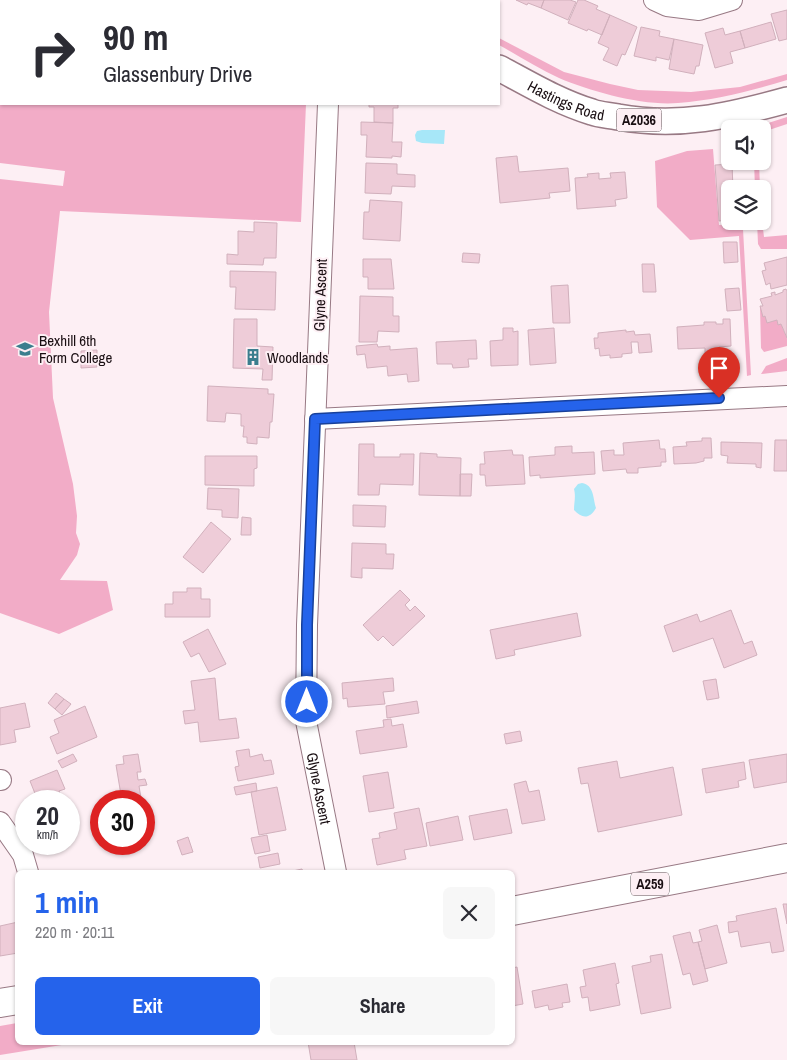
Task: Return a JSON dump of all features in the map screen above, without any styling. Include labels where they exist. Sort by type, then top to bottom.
[{"type":"highway","name":"A259","points":[[515,910],[787,858]]},
{"type":"highway","points":[[0,1003],[15,1000]]},
{"type":"main road","name":"Hastings Road","points":[[500,69],[552,97],[592,112],[634,120],[676,122],[708,119],[787,100]]},
{"type":"street","points":[[654,0],[667,6],[699,10],[732,0]]},
{"type":"street","name":"Glyne Ascent","points":[[328,105],[307,625],[306,721],[336,870]]},
{"type":"street","points":[[315,419],[787,396]]},
{"type":"street","points":[[0,822],[24,856],[28,870]]},
{"type":"shaded area","points":[[500,39],[564,72],[638,90],[691,92],[740,87],[787,74],[787,80],[706,100],[664,103],[634,100],[602,93],[559,78],[500,46]]},
{"type":"shaded area","name":"Bexhill 6th Form College","points":[[0,105],[306,105],[301,222],[60,211],[49,312],[53,398],[73,484],[77,516],[76,533],[80,544],[77,555],[60,580],[107,581],[113,610],[59,634],[0,613],[0,179],[63,186],[65,171],[0,163]]},
{"type":"shaded area","points":[[787,117],[787,124],[771,129],[771,122]]},
{"type":"shaded area","points":[[713,149],[719,225],[721,225],[721,230],[743,230],[751,375],[747,376],[739,236],[690,240],[657,207],[655,161],[687,151]]},
{"type":"shaded area","points":[[754,170],[759,170],[760,180],[755,180]]},
{"type":"shaded area","points":[[757,230],[763,230],[764,237],[787,235],[787,249],[761,249],[758,244]]},
{"type":"shaded area","points":[[760,306],[765,316],[777,320],[778,324],[781,324],[787,338],[787,346],[764,352],[761,348]]},
{"type":"shaded area","points":[[787,358],[787,371],[761,374],[766,366]]},
{"type":"shaded area","points":[[15,1023],[15,1045],[62,1045],[0,1055],[0,1026]]},
{"type":"water","points":[[445,130],[444,144],[416,141],[415,135],[417,131]]},
{"type":"water","points":[[582,483],[591,489],[596,508],[589,516],[580,515],[574,510],[574,489],[578,484]]},
{"type":"building","points":[[516,0],[544,0],[541,8]]},
{"type":"building","points":[[544,0],[570,0],[576,2],[568,20],[541,8]]},
{"type":"building","points":[[578,0],[584,0],[598,6],[596,9],[610,15],[602,35],[568,23]]},
{"type":"building","points":[[787,10],[787,39],[779,41],[771,14]]},
{"type":"building","points":[[610,15],[637,27],[625,55],[622,54],[617,66],[603,60],[609,48],[598,43]]},
{"type":"building","points":[[771,22],[776,39],[745,48],[740,31]]},
{"type":"building","points":[[641,27],[660,31],[659,36],[674,39],[669,60],[656,57],[656,61],[634,56]]},
{"type":"building","points":[[723,28],[725,35],[740,31],[745,48],[730,52],[733,63],[715,68],[705,33]]},
{"type":"building","points":[[674,39],[703,45],[699,66],[696,66],[694,74],[669,69]]},
{"type":"building","points":[[369,105],[398,105],[398,108],[393,108],[393,123],[374,122],[374,107],[369,107]]},
{"type":"building","points":[[361,122],[393,123],[392,142],[402,142],[401,157],[366,157],[367,135],[361,135]]},
{"type":"building","points":[[517,156],[519,172],[568,168],[570,191],[549,193],[550,198],[500,203],[496,158]]},
{"type":"building","points":[[366,163],[397,164],[397,174],[415,175],[415,187],[392,186],[391,194],[365,193]]},
{"type":"building","points":[[715,165],[721,165],[721,170],[732,170],[733,180],[721,180],[721,221],[719,221]]},
{"type":"building","points":[[625,172],[627,198],[615,200],[616,206],[577,209],[575,178],[588,177],[587,174],[599,173],[599,179],[611,178],[610,173]]},
{"type":"building","points":[[370,200],[402,202],[400,241],[363,239],[364,212],[369,212]]},
{"type":"building","points":[[254,222],[277,223],[276,258],[264,258],[263,265],[227,264],[227,254],[238,255],[238,231],[254,232]]},
{"type":"building","points":[[723,242],[737,242],[738,262],[724,263]]},
{"type":"building","points":[[463,253],[480,254],[479,263],[462,262]]},
{"type":"building","points":[[787,257],[787,285],[771,289],[770,283],[766,285],[762,271],[766,270],[764,263]]},
{"type":"building","points":[[363,259],[391,259],[394,289],[368,289],[368,277],[363,277]]},
{"type":"building","points":[[642,264],[654,264],[656,292],[643,292]]},
{"type":"building","points":[[230,271],[276,272],[275,310],[235,309],[236,287],[230,287]]},
{"type":"building","points":[[568,285],[570,323],[553,323],[551,286]]},
{"type":"building","points":[[739,288],[741,310],[727,311],[725,289]]},
{"type":"building","points":[[786,289],[787,338],[781,324],[778,325],[777,320],[767,323],[760,306],[763,306],[760,299],[772,296],[771,293],[775,292],[775,295],[783,292]]},
{"type":"building","points":[[360,296],[393,297],[393,316],[399,316],[399,332],[378,331],[377,342],[359,342]]},
{"type":"building","name":"Woodlands","points":[[234,319],[257,319],[257,346],[273,347],[272,380],[262,380],[263,369],[233,368]]},
{"type":"building","points":[[723,319],[730,319],[731,346],[719,347],[719,352],[705,353],[705,348],[678,349],[677,327],[704,325],[704,322],[723,324]]},
{"type":"building","points":[[503,328],[513,328],[513,332],[518,331],[518,365],[491,366],[490,341],[503,340]]},
{"type":"building","points":[[554,328],[556,363],[530,365],[528,330]]},
{"type":"building","points":[[626,330],[626,332],[634,331],[635,335],[650,334],[652,352],[639,353],[638,342],[631,342],[632,353],[622,354],[622,357],[610,358],[610,355],[600,356],[599,348],[595,349],[594,338],[598,338],[598,333]]},
{"type":"building","points":[[476,340],[477,359],[468,359],[469,367],[453,368],[452,364],[437,364],[436,342]]},
{"type":"building","points":[[377,344],[378,347],[390,346],[390,350],[417,348],[419,381],[408,382],[407,374],[388,376],[387,366],[367,368],[365,354],[357,355],[356,346]]},
{"type":"building","points":[[97,350],[97,367],[81,368],[81,351]]},
{"type":"building","points":[[208,386],[268,389],[268,394],[274,394],[269,438],[257,437],[257,444],[247,443],[247,437],[243,437],[244,426],[241,426],[241,414],[226,413],[225,422],[207,421]]},
{"type":"building","points":[[702,438],[711,438],[712,458],[704,458],[704,461],[696,463],[674,464],[673,447],[687,446],[686,442],[702,441]]},
{"type":"building","points":[[659,440],[660,449],[665,449],[666,462],[661,462],[661,466],[638,468],[638,473],[627,473],[626,469],[603,471],[601,451],[614,450],[614,455],[624,455],[623,443]]},
{"type":"building","points":[[775,440],[787,440],[787,471],[774,471]]},
{"type":"building","points":[[721,442],[762,443],[761,468],[756,467],[756,464],[727,463],[728,456],[721,455]]},
{"type":"building","points":[[359,444],[374,444],[374,457],[400,457],[400,454],[414,454],[413,485],[380,484],[379,495],[358,495]]},
{"type":"building","points":[[572,446],[572,453],[594,452],[595,474],[540,478],[540,475],[530,476],[529,457],[555,455],[555,447]]},
{"type":"building","points":[[512,450],[513,455],[523,455],[525,484],[486,486],[485,475],[480,475],[480,464],[485,464],[484,452]]},
{"type":"building","points":[[420,453],[437,454],[437,457],[461,458],[460,496],[419,495]]},
{"type":"building","points":[[205,456],[257,456],[257,468],[254,469],[254,486],[205,485]]},
{"type":"building","points":[[460,474],[472,474],[471,496],[460,496]]},
{"type":"building","points":[[208,488],[239,489],[238,518],[222,517],[222,510],[207,509]]},
{"type":"building","points":[[353,505],[386,506],[385,527],[353,526]]},
{"type":"building","points":[[242,517],[251,518],[251,535],[241,535]]},
{"type":"building","points":[[211,522],[231,539],[203,573],[183,557]]},
{"type":"building","points":[[352,543],[386,544],[386,554],[394,554],[393,569],[362,568],[362,578],[351,577]]},
{"type":"building","points":[[187,588],[201,588],[201,599],[210,599],[210,617],[165,617],[165,604],[173,604],[173,592],[187,592]]},
{"type":"building","points":[[400,590],[410,600],[405,605],[410,611],[415,606],[425,616],[393,646],[383,636],[378,641],[363,625]]},
{"type":"building","points":[[731,610],[744,644],[752,641],[757,655],[724,668],[713,638],[673,652],[664,626],[697,614],[700,622]]},
{"type":"building","points":[[577,613],[581,636],[514,650],[515,655],[496,659],[490,630]]},
{"type":"building","points":[[208,629],[226,664],[209,672],[199,653],[191,657],[183,642]]},
{"type":"building","points":[[215,678],[219,720],[236,718],[239,738],[200,742],[198,722],[185,724],[183,711],[195,710],[191,681]]},
{"type":"building","points":[[393,678],[394,691],[383,692],[385,704],[348,707],[347,698],[343,699],[342,683]]},
{"type":"building","points":[[716,679],[719,698],[707,700],[703,681]]},
{"type":"building","points":[[56,693],[64,699],[55,709],[48,703]]},
{"type":"building","points":[[64,699],[71,704],[62,715],[55,709]]},
{"type":"building","points":[[417,701],[419,713],[387,718],[386,706]]},
{"type":"building","points":[[25,703],[30,727],[14,730],[16,742],[0,745],[0,708]]},
{"type":"building","points":[[85,706],[97,737],[57,754],[50,737],[59,733],[54,720]]},
{"type":"building","points":[[391,719],[392,726],[403,724],[407,747],[360,754],[356,731],[384,727],[383,720]]},
{"type":"building","points":[[520,731],[522,741],[506,744],[504,734]]},
{"type":"building","points":[[249,749],[250,757],[262,754],[264,761],[271,760],[274,774],[238,781],[235,767],[239,766],[236,751]]},
{"type":"building","points":[[73,754],[77,761],[62,768],[58,761]]},
{"type":"building","points":[[138,754],[141,772],[137,772],[138,780],[145,779],[147,785],[139,786],[140,790],[120,790],[116,765],[124,764],[123,756]]},
{"type":"building","points":[[787,754],[787,782],[754,788],[749,760]]},
{"type":"building","points":[[617,761],[620,778],[673,767],[682,815],[598,832],[588,783],[581,784],[578,768]]},
{"type":"building","points":[[744,762],[746,779],[738,781],[739,787],[706,793],[702,769]]},
{"type":"building","points":[[57,770],[65,789],[34,790],[30,781]]},
{"type":"building","points":[[388,772],[394,808],[369,812],[363,776]]},
{"type":"building","points":[[526,781],[529,792],[539,790],[545,820],[522,824],[514,784]]},
{"type":"building","points":[[256,783],[257,791],[236,795],[234,787]]},
{"type":"building","points":[[277,787],[286,830],[259,835],[251,792]]},
{"type":"building","points":[[419,808],[427,846],[404,850],[406,859],[377,865],[372,839],[380,838],[379,833],[397,829],[394,813]]},
{"type":"building","points":[[507,809],[512,833],[474,840],[469,816]]},
{"type":"building","points":[[458,816],[463,840],[430,846],[426,823]]},
{"type":"building","points":[[267,835],[270,851],[255,854],[251,838]]},
{"type":"building","points":[[188,837],[193,852],[182,855],[177,841]]},
{"type":"building","points":[[278,853],[280,864],[260,868],[258,857]]},
{"type":"building","points":[[783,904],[787,904],[787,924]]},
{"type":"building","points":[[776,908],[784,951],[772,953],[770,942],[741,947],[738,931],[729,933],[728,922],[737,921],[736,916]]},
{"type":"building","points":[[15,923],[15,954],[0,956],[0,926]]},
{"type":"building","points":[[717,925],[727,963],[705,969],[698,942],[702,941],[699,930]]},
{"type":"building","points":[[690,932],[693,943],[698,942],[708,981],[693,985],[690,973],[683,975],[673,936]]},
{"type":"building","points":[[662,954],[671,1008],[641,1014],[632,966],[651,962],[650,956]]},
{"type":"building","points":[[615,963],[619,983],[616,984],[620,1005],[590,1011],[588,997],[582,998],[580,987],[586,986],[583,970]]},
{"type":"building","points":[[515,967],[517,967],[523,1004],[515,1005]]},
{"type":"building","points":[[567,984],[570,1002],[562,1003],[563,1007],[549,1010],[548,1005],[535,1008],[532,991]]},
{"type":"building","points":[[308,1045],[354,1045],[357,1060],[311,1060]]},
{"type":"place","name":"Bexhill 6th Form College","points":[[25,349]]},
{"type":"place","name":"Woodlands","points":[[253,357]]},
{"type":"route","points":[[307,702],[307,625],[315,419],[719,398]]}]
